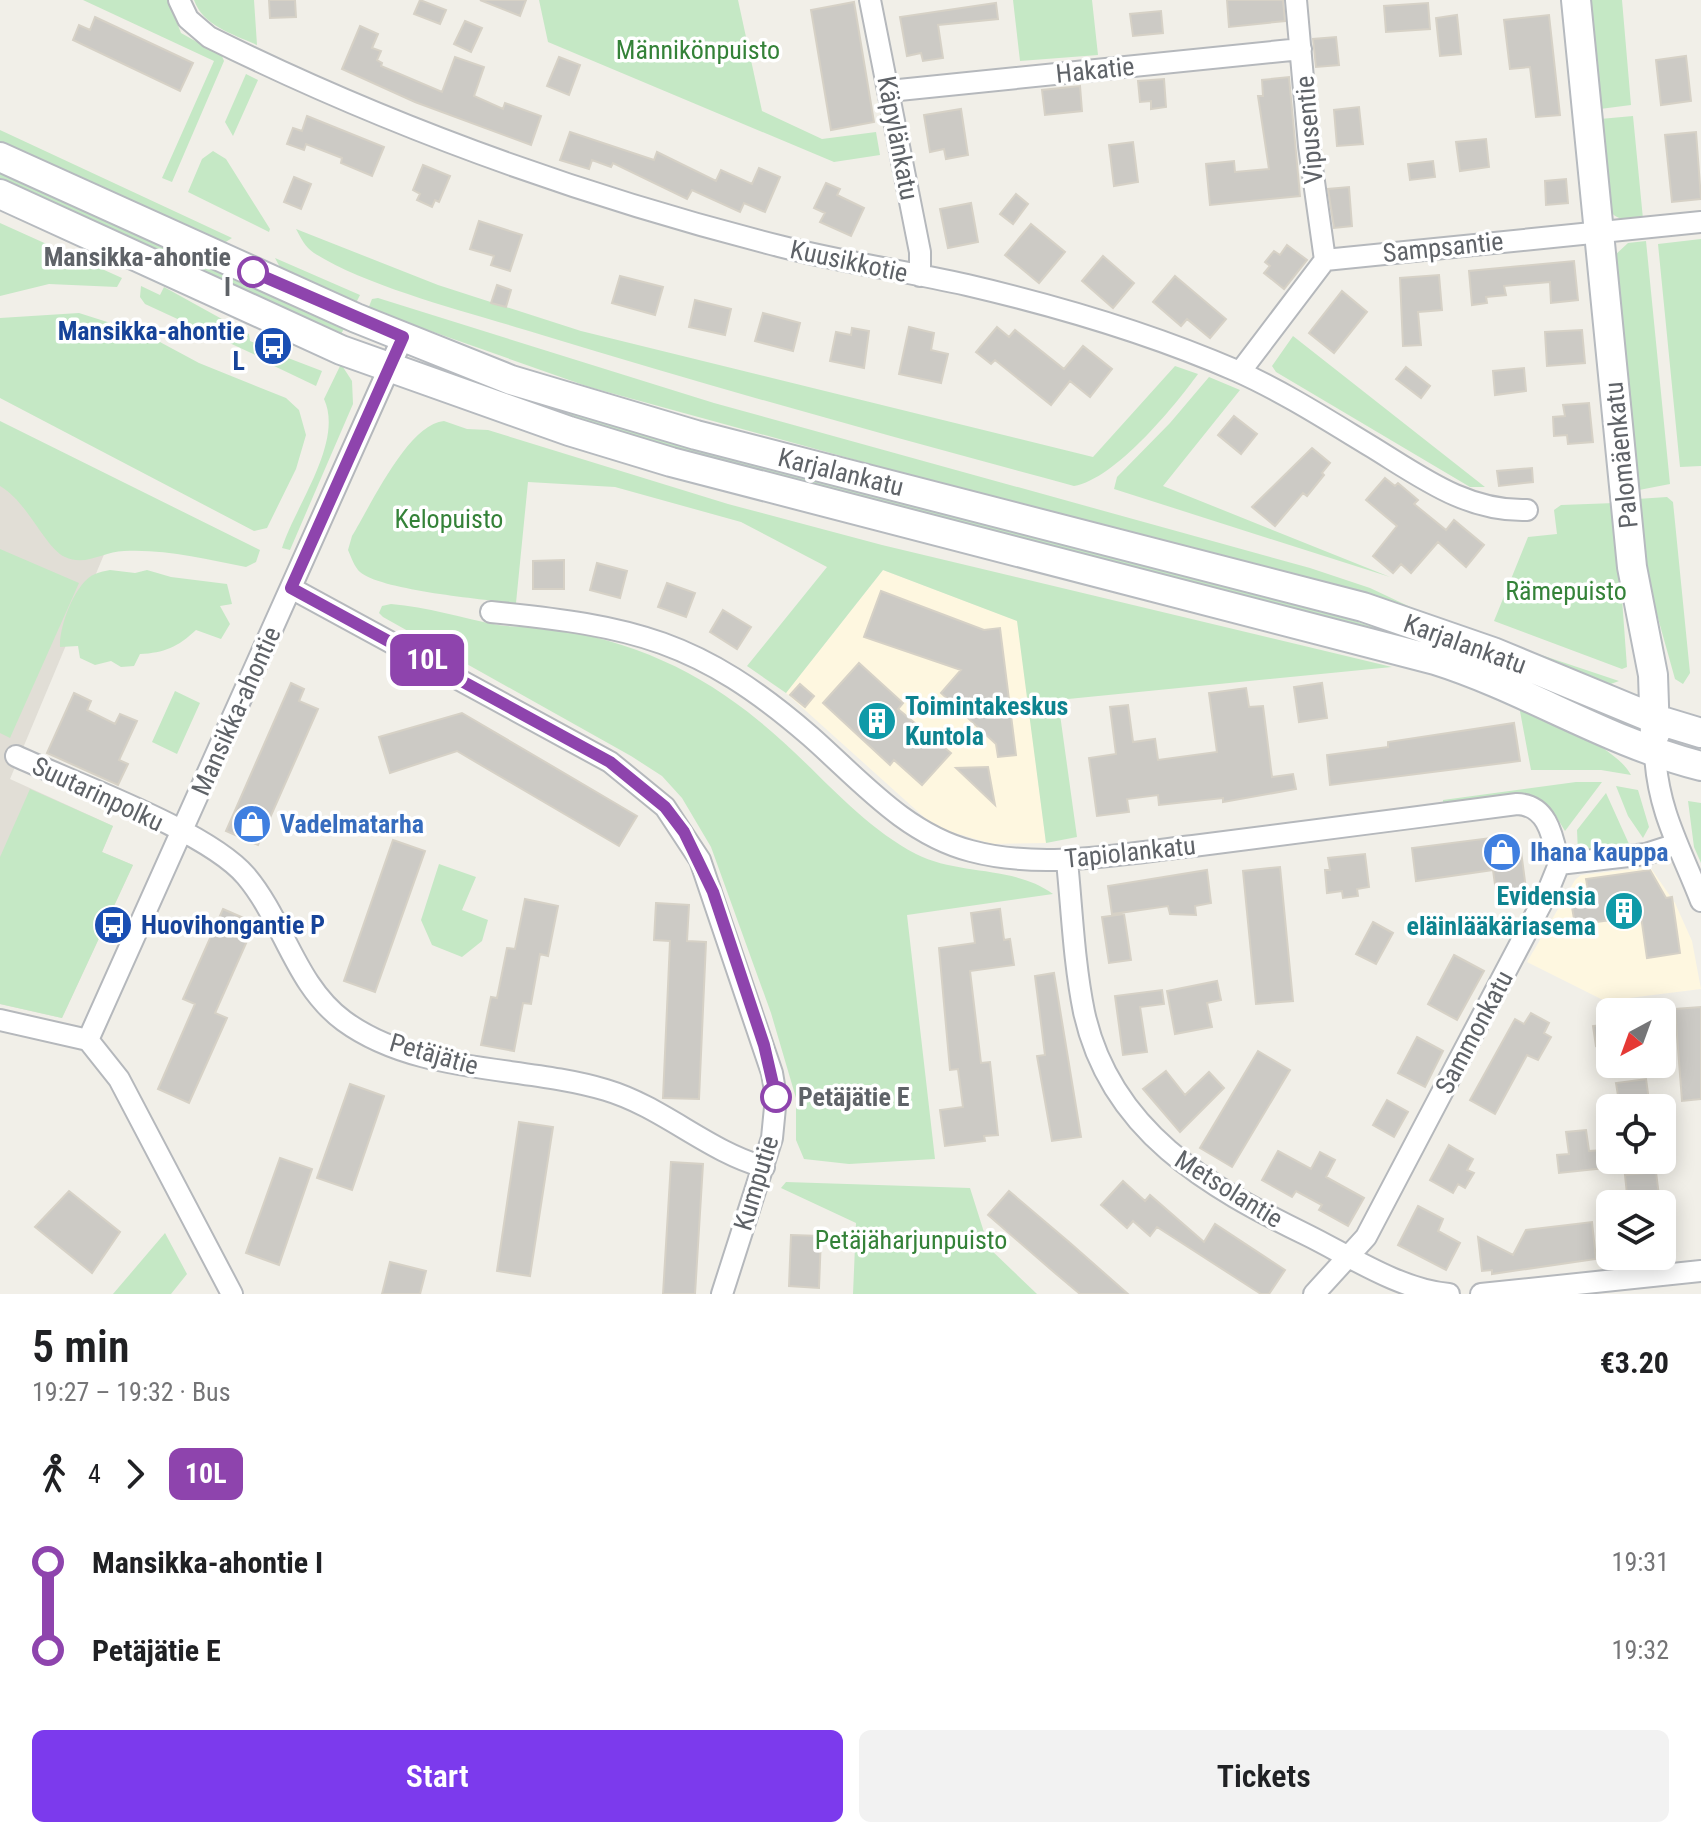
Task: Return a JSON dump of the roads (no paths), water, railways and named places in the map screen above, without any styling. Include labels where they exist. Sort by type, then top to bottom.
[{"type":"main road","name":"Palomäenkatu","points":[[1576,0],[1632,567],[1653,675],[1655,754]]},
{"type":"main road","name":"Karjalankatu","points":[[0,157],[403,337],[511,380],[696,435],[1363,607],[1493,652],[1655,719],[1701,733]]},
{"type":"main road","name":"Karjalankatu","points":[[0,194],[282,325],[390,369],[502,409],[671,462],[1450,664],[1655,754],[1701,766]]},
{"type":"street","name":"Kuusikkotie","points":[[179,0],[196,28],[219,42],[374,112],[499,161],[745,237],[920,276],[1081,317],[1240,372],[1439,488],[1486,508],[1527,510]]},
{"type":"street","name":"Käpylänkatu","points":[[870,0],[920,252],[920,276]]},
{"type":"street","name":"Vipusentie","points":[[1296,0],[1309,146],[1325,260]]},
{"type":"street","name":"Hakatie","points":[[889,91],[1301,49]]},
{"type":"street","name":"Sampsantie","points":[[1325,260],[1701,222]]},
{"type":"street","points":[[1240,372],[1325,260]]},
{"type":"street","name":"Mansikka-ahontie","points":[[88,1040],[403,337]]},
{"type":"street","name":"Kumputie","points":[[291,588],[610,762],[665,807],[684,832],[713,892],[772,1073],[775,1117],[764,1167],[722,1294]]},
{"type":"street","name":"Tapiolankatu","points":[[491,612],[618,628],[682,650],[728,674],[766,701],[896,813],[921,830],[970,851],[1067,861],[1527,804],[1544,817],[1551,829],[1559,864]]},
{"type":"street","name":"Palomäenkatu","points":[[1655,754],[1658,794],[1701,901]]},
{"type":"street","name":"Suutarinpolku","points":[[16,756],[181,831]]},
{"type":"street","name":"Petäjätie","points":[[181,831],[215,850],[249,879],[288,942],[311,989],[353,1027],[409,1051],[464,1066],[609,1091],[660,1113],[732,1157],[764,1167]]},
{"type":"street","points":[[1559,864],[1646,854],[1677,844]]},
{"type":"street","name":"Metsolantie","points":[[1067,861],[1085,1014],[1099,1056],[1123,1101],[1159,1144],[1186,1166],[1291,1228],[1420,1288],[1449,1294]]},
{"type":"street","name":"Sammonkatu","points":[[1314,1294],[1352,1257],[1366,1237],[1548,891],[1559,864]]},
{"type":"street","points":[[0,1020],[88,1040],[119,1079],[232,1294]]},
{"type":"street","points":[[1481,1294],[1701,1271]]},
{"type":"place","name":"Mansikka-ahontie I","points":[[253,272]]},
{"type":"place","name":"Mansikka-ahontie L","points":[[273,346]]},
{"type":"place","name":"Toimintakeskus Kuntola","points":[[877,721]]},
{"type":"place","name":"Vadelmatarha","points":[[252,824]]},
{"type":"place","name":"Ihana kauppa","points":[[1502,852]]},
{"type":"place","name":"Evidensia eläinlääkäriasema","points":[[1624,911]]},
{"type":"place","name":"Huovihongantie P","points":[[113,925]]},
{"type":"place","name":"Petäjätie E","points":[[776,1097]]},
{"type":"park label","name":"Männikönpuisto","points":[[698,50]]},
{"type":"park label","name":"Kelopuisto","points":[[449,519]]},
{"type":"park label","name":"Rämepuisto","points":[[1566,591]]},
{"type":"park label","name":"Petäjäharjunpuisto","points":[[911,1240]]}]
